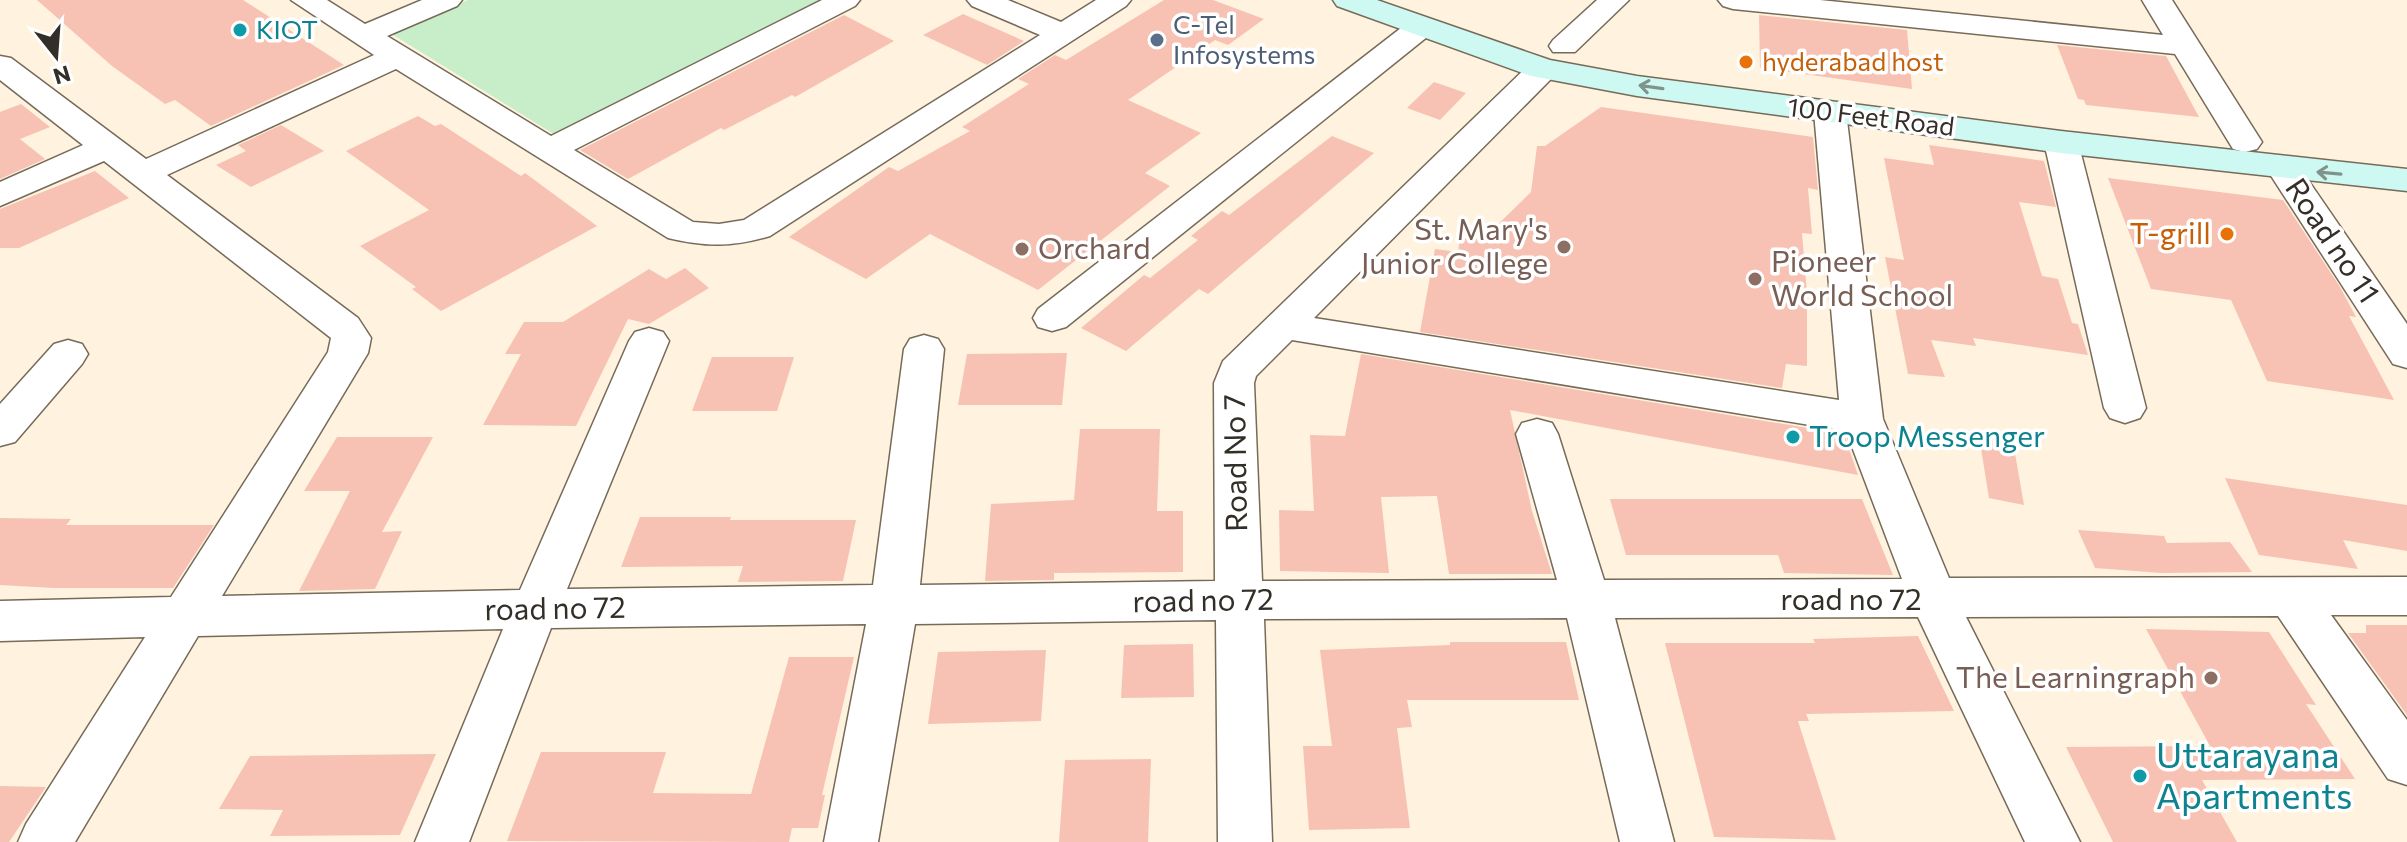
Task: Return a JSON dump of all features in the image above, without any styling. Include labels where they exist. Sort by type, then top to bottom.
[{"type":"main road","name":"100 Feet Road","points":[[1348,0],[1418,14],[1553,57],[1830,112],[2061,142],[2407,180]]},
{"type":"main road","name":"100 Feet Road","points":[[1553,57],[2245,142],[2407,154]]},
{"type":"street","points":[[306,0],[681,230],[707,237],[730,237],[757,228],[1116,0]]},
{"type":"street","points":[[364,35],[447,0]]},
{"type":"street","points":[[548,150],[845,0]]},
{"type":"street","points":[[982,0],[1062,33]]},
{"type":"street","name":"Road No 7","points":[[1245,842],[1234,383],[1237,371],[1614,0]]},
{"type":"street","points":[[1733,0],[2185,46]]},
{"type":"street","points":[[2157,0],[2245,142]]},
{"type":"street","points":[[1052,318],[1418,14]]},
{"type":"street","points":[[141,174],[396,57]]},
{"type":"street","points":[[0,65],[104,148],[344,327],[351,338],[348,353],[45,842]]},
{"type":"street","points":[[1830,112],[1862,419],[1934,600],[2053,842]]},
{"type":"street","points":[[2061,142],[2125,408]]},
{"type":"street","points":[[0,195],[104,148]]},
{"type":"street","name":"Road no 11","points":[[2283,168],[2407,354]]},
{"type":"street","points":[[1285,326],[1862,419]]},
{"type":"street","points":[[442,842],[535,609],[649,341]]},
{"type":"street","points":[[851,842],[894,605],[924,349]]},
{"type":"street","points":[[0,431],[68,354]]},
{"type":"street","points":[[1537,434],[1587,600],[1647,842]]},
{"type":"street","points":[[2290,595],[2407,762]]},
{"type":"street","name":"road no 72","points":[[0,621],[535,609],[1238,600],[2407,596]]},
{"type":"green space","points":[[468,0],[828,0],[557,136],[390,33]]},
{"type":"building","points":[[37,0],[243,0],[344,65],[211,126],[175,100],[165,104],[112,66]]},
{"type":"building","points":[[1164,0],[1213,0],[1264,19],[1228,45],[1215,40],[1128,100],[1201,133],[1145,173],[1170,186],[1038,290],[930,234],[866,279],[789,237],[889,167],[898,171],[970,131],[962,127],[1029,84],[1018,79],[1055,55],[1066,60]]},
{"type":"building","points":[[963,14],[1024,41],[987,65],[923,35]]},
{"type":"building","points":[[844,15],[894,41],[795,97],[792,95],[724,130],[721,128],[628,179],[580,150]]},
{"type":"building","points":[[1759,15],[1907,30],[1912,89],[1760,68]]},
{"type":"building","points":[[2057,45],[2166,56],[2199,117],[2086,105],[2084,100],[2078,99]]},
{"type":"building","points":[[1434,82],[1466,93],[1440,120],[1407,108]]},
{"type":"building","points":[[21,104],[50,127],[20,139],[45,159],[0,179],[0,112]]},
{"type":"building","points":[[1601,107],[1813,137],[1818,190],[1808,188],[1812,234],[1802,233],[1807,293],[1807,366],[1786,364],[1782,388],[1420,332],[1435,249],[1458,252],[1461,230],[1488,234],[1531,192],[1537,146],[1545,146]]},
{"type":"building","points":[[418,116],[435,126],[441,124],[521,176],[525,173],[597,226],[441,311],[412,289],[416,287],[360,246],[429,210],[346,151]]},
{"type":"building","points":[[281,125],[324,151],[251,187],[216,165],[246,151],[238,145]]},
{"type":"building","points":[[1332,136],[1374,153],[1208,294],[1199,289],[1126,351],[1081,328],[1144,275],[1150,278],[1198,240],[1191,236],[1222,211],[1229,215]]},
{"type":"building","points":[[1929,145],[2044,161],[2056,207],[2019,202],[2042,276],[2058,279],[2072,323],[2078,324],[2088,355],[1973,338],[1976,346],[1931,340],[1945,377],[1908,374],[1885,257],[1904,260],[1884,158],[1934,165]]},
{"type":"building","points":[[95,171],[129,198],[19,248],[0,248],[0,209]]},
{"type":"building","points":[[2108,178],[2283,200],[2340,287],[2356,317],[2349,316],[2394,400],[2267,381],[2231,300],[2151,289]]},
{"type":"building","points":[[685,268],[709,288],[649,324],[628,319],[576,426],[483,425],[521,354],[505,354],[524,322],[563,322],[649,269],[666,279]]},
{"type":"building","points":[[1067,353],[1062,405],[958,405],[967,354]]},
{"type":"building","points":[[1361,354],[1844,434],[1858,475],[1510,410],[1532,511],[1552,574],[1449,574],[1437,496],[1381,497],[1389,573],[1280,571],[1279,510],[1314,511],[1310,435],[1345,436]]},
{"type":"building","points":[[712,357],[794,357],[777,411],[692,411]]},
{"type":"building","points":[[1080,429],[1160,429],[1157,511],[1183,511],[1183,572],[1054,573],[1054,580],[985,581],[991,504],[1074,500]]},
{"type":"building","points":[[1979,436],[2013,442],[2024,505],[1989,498]]},
{"type":"building","points":[[337,437],[433,437],[382,532],[402,531],[375,589],[299,591],[350,491],[304,491]]},
{"type":"building","points":[[2225,478],[2407,505],[2407,551],[2343,540],[2358,569],[2259,555]]},
{"type":"building","points":[[1610,499],[1862,499],[1893,575],[1784,573],[1778,555],[1626,555]]},
{"type":"building","points":[[640,517],[856,520],[843,581],[738,582],[743,566],[621,567]]},
{"type":"building","points":[[0,518],[71,519],[66,525],[214,525],[173,588],[54,588],[0,585]]},
{"type":"building","points":[[2078,530],[2164,536],[2167,543],[2230,542],[2252,572],[2161,573],[2095,568]]},
{"type":"building","points":[[2366,625],[2407,625],[2407,715],[2348,633],[2366,633]]},
{"type":"building","points":[[2146,629],[2269,632],[2316,705],[2306,704],[2355,779],[2202,780],[2237,842],[2113,842],[2066,747],[2210,746]]},
{"type":"building","points":[[1918,636],[1954,711],[1806,714],[1809,721],[1798,721],[1836,840],[1714,837],[1665,643],[1815,643],[1813,639]]},
{"type":"building","points":[[1450,642],[1566,642],[1579,700],[1407,700],[1412,727],[1397,728],[1410,828],[1309,830],[1303,746],[1332,746],[1320,650],[1450,645]]},
{"type":"building","points":[[1193,644],[1194,697],[1121,698],[1124,645]]},
{"type":"building","points":[[1046,650],[1041,721],[928,724],[938,652]]},
{"type":"building","points":[[789,657],[854,657],[822,795],[825,795],[818,828],[792,828],[789,842],[507,841],[541,752],[666,752],[653,793],[751,794]]},
{"type":"building","points":[[436,754],[400,835],[270,836],[283,810],[219,809],[250,756]]},
{"type":"building","points":[[1151,759],[1148,842],[1059,842],[1065,760]]},
{"type":"building","points":[[0,786],[46,787],[9,842],[0,842]]},
{"type":"place","name":"KIOT","points":[[240,30]]},
{"type":"place","name":"C-Tel Infosystems","points":[[1157,40]]},
{"type":"place","name":"hyderabad host","points":[[1746,62]]},
{"type":"place","name":"T-grill","points":[[2227,234]]},
{"type":"place","name":"St. Mary's Junior College","points":[[1564,247]]},
{"type":"place","name":"Orchard","points":[[1022,249]]},
{"type":"place","name":"Pioneer World School","points":[[1755,279]]},
{"type":"place","name":"Troop Messenger","points":[[1793,437]]},
{"type":"place","name":"The Learningraph","points":[[2211,678]]},
{"type":"place","name":"Uttarayana Apartments","points":[[2140,776]]}]
